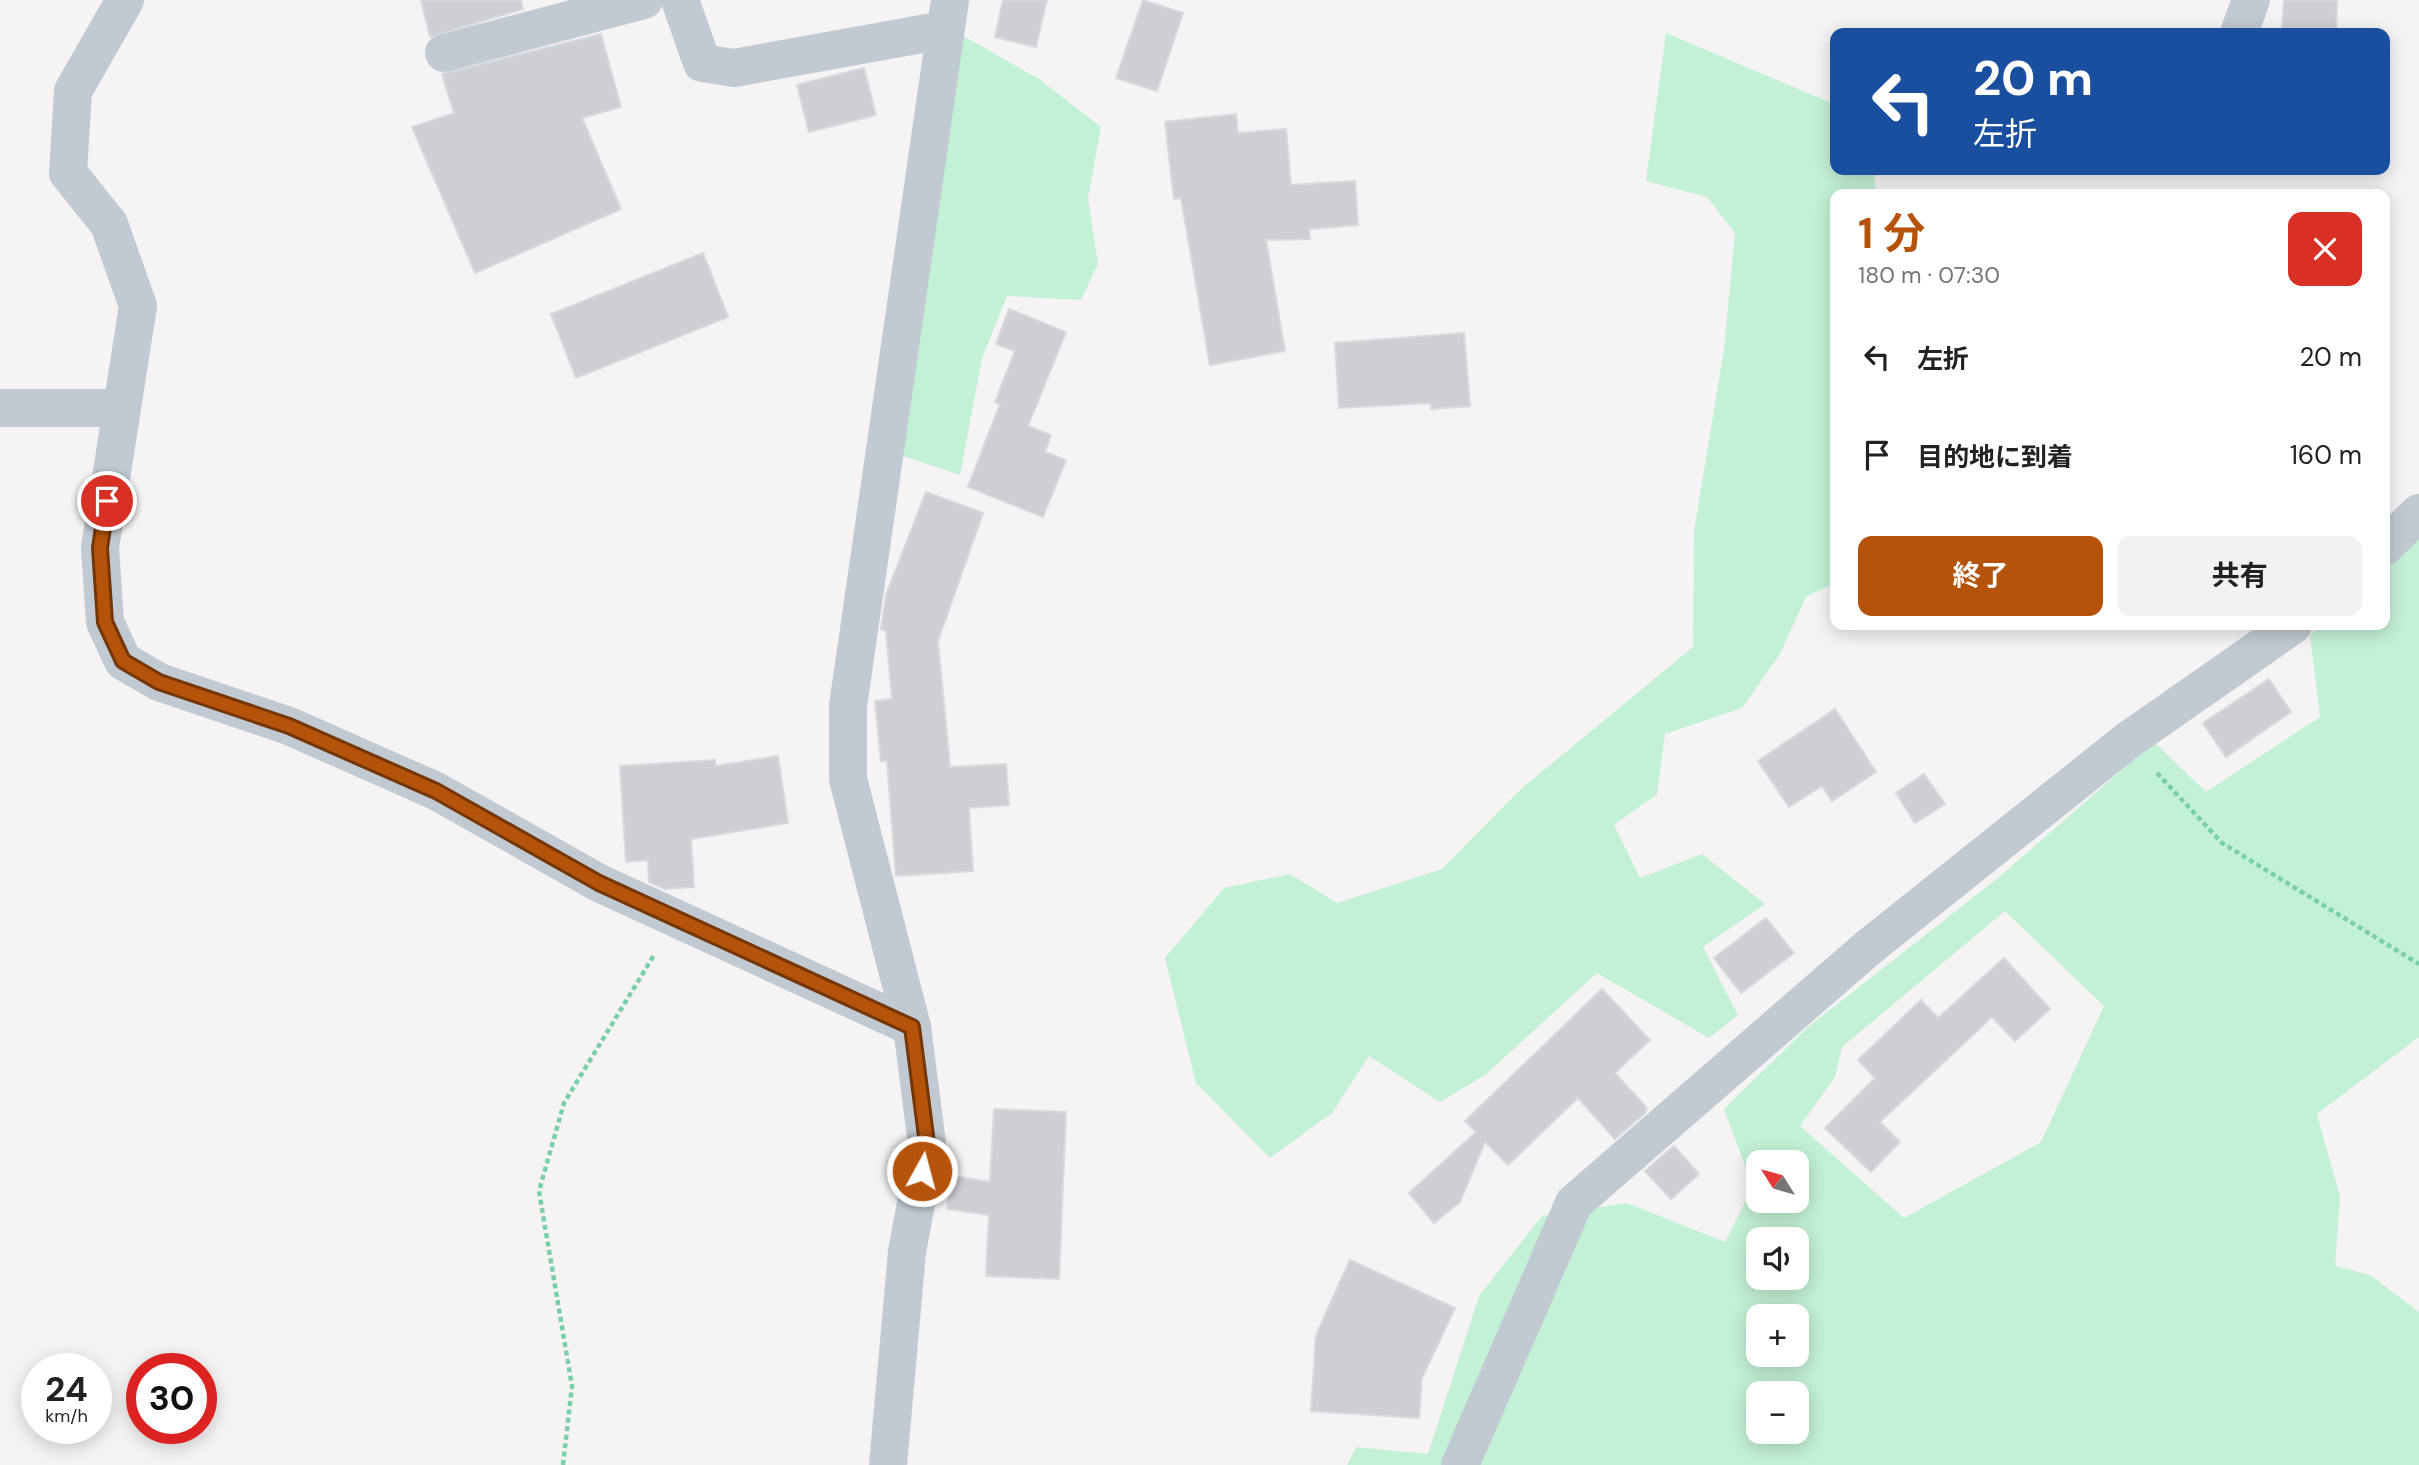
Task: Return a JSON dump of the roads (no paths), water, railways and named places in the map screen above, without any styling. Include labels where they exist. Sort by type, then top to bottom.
[{"type":"street","points":[[125,0],[73,92],[68,173],[109,224],[138,306],[100,548],[105,622],[123,661],[159,682],[289,726],[436,791],[599,883],[912,1027]]},
{"type":"street","points":[[444,53],[644,0]]},
{"type":"street","points":[[680,0],[702,63],[734,68],[947,15],[848,706],[848,779],[912,1027],[927,1144],[907,1252],[888,1465]]},
{"type":"street","points":[[2241,28],[2251,0]]},
{"type":"street","points":[[0,408],[122,408]]},
{"type":"street","points":[[2390,541],[2419,513]]},
{"type":"street","points":[[1460,1465],[1574,1203],[1869,947],[2127,741],[2286,630]]}]
